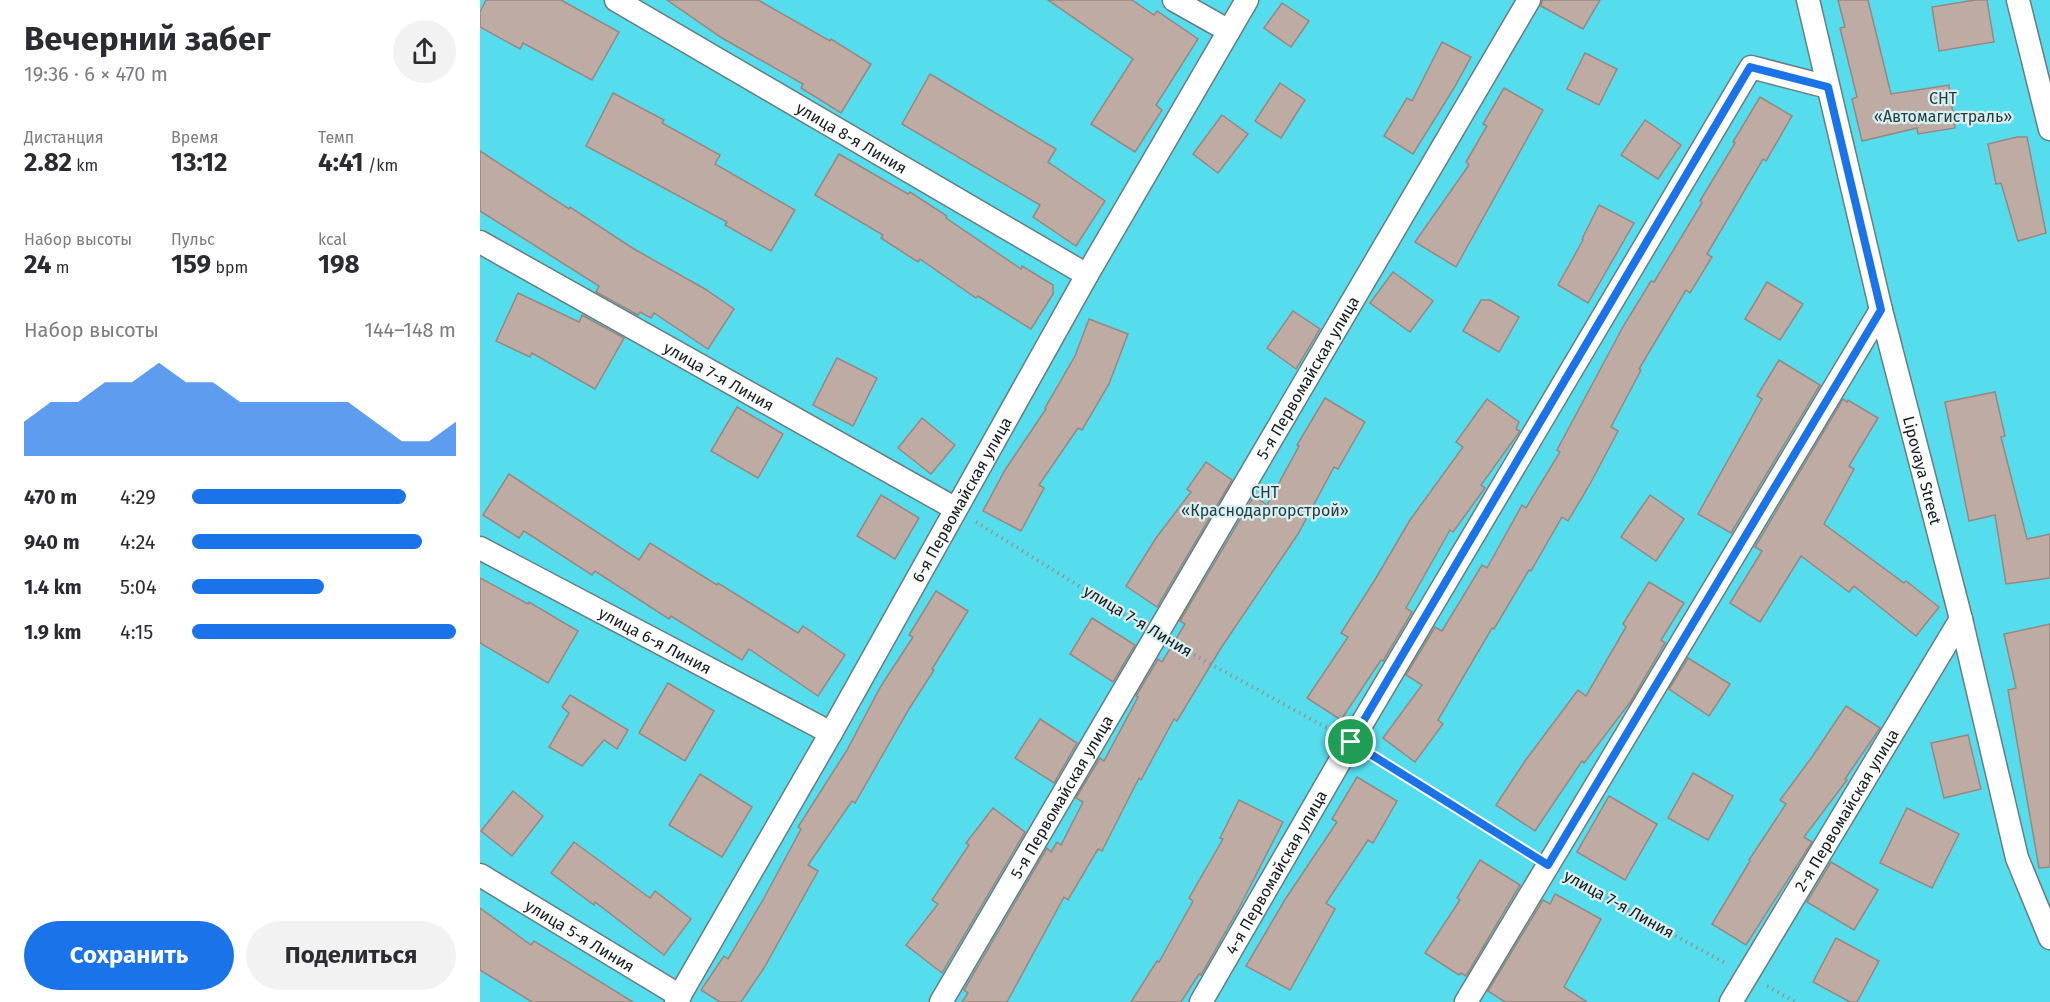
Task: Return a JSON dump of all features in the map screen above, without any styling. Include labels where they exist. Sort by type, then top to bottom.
[{"type":"street","name":"улица 8-я Линия","points":[[616,0],[1087,275]]},
{"type":"street","points":[[1174,0],[1229,31]]},
{"type":"street","name":"6-я Первомайская улица","points":[[678,999],[831,734],[1087,275],[1247,0]]},
{"type":"street","name":"5-я Первомайская улица","points":[[941,1002],[1529,0]]},
{"type":"street","name":"Lipovaya Street","points":[[1809,0],[1881,310],[1960,619],[2017,858],[2050,938]]},
{"type":"street","points":[[2018,0],[2050,129]]},
{"type":"street","name":"4-я Первомайская улица","points":[[1201,1002],[1351,742],[1750,67],[1828,87]]},
{"type":"street","name":"улица 7-я Линия","points":[[480,242],[956,509]]},
{"type":"street","points":[[1466,1002],[1881,310]]},
{"type":"street","name":"улица 6-я Линия","points":[[480,548],[831,734]]},
{"type":"street","name":"2-я Первомайская улица","points":[[1731,1002],[1960,619]]},
{"type":"street","name":"улица 5-я Линия","points":[[480,875],[678,999]]},
{"type":"path","name":"улица 7-я Линия","points":[[956,509],[1158,635],[1351,742],[1548,865],[1796,1002]]},
{"type":"green space","name":"СНТ «Краснодаргорстрой»","points":[[480,0],[2050,0],[2050,1002],[480,1002]]},
{"type":"building","points":[[486,0],[561,0],[619,32],[592,80],[523,43],[520,49],[480,27],[480,12]]},
{"type":"building","points":[[667,0],[758,0],[830,41],[831,39],[871,64],[841,113],[801,88],[803,84],[722,38]]},
{"type":"building","points":[[1048,0],[1132,0],[1154,15],[1157,11],[1198,39],[1156,105],[1162,110],[1135,152],[1091,124],[1133,59]]},
{"type":"building","points":[[1542,0],[1600,0],[1583,29],[1541,6]]},
{"type":"building","points":[[1838,0],[1868,0],[1891,94],[1949,85],[1955,128],[1918,134],[1917,128],[1862,141],[1852,99],[1857,97],[1840,28],[1845,27]]},
{"type":"building","points":[[1987,0],[1994,42],[1939,51],[1932,7]]},
{"type":"building","points":[[1282,3],[1309,21],[1291,47],[1264,28]]},
{"type":"building","points":[[1442,42],[1471,57],[1413,154],[1384,136],[1407,98],[1412,101]]},
{"type":"building","points":[[1585,53],[1617,69],[1599,105],[1567,89]]},
{"type":"building","points":[[930,74],[1056,149],[1048,162],[1105,201],[1076,246],[1033,217],[1040,205],[902,124]]},
{"type":"building","points":[[1280,83],[1305,100],[1281,138],[1255,121]]},
{"type":"building","points":[[1504,88],[1543,110],[1456,267],[1415,242],[1469,165],[1466,162],[1487,126],[1483,124]]},
{"type":"building","points":[[613,93],[664,120],[662,123],[720,155],[715,164],[795,210],[771,251],[725,225],[727,222],[586,146]]},
{"type":"building","points":[[1760,97],[1792,116],[1766,161],[1763,159],[1707,254],[1712,257],[1690,293],[1686,290],[1639,369],[1641,370],[1611,427],[1618,431],[1590,484],[1568,521],[1562,517],[1531,571],[1529,570],[1494,629],[1492,628],[1438,720],[1443,724],[1415,762],[1383,738],[1422,685],[1406,675],[1435,627],[1442,631],[1482,565],[1487,568],[1522,505],[1526,508],[1560,452],[1557,450],[1624,325],[1651,281],[1654,282],[1702,203],[1700,201]]},
{"type":"building","points":[[1222,115],[1248,134],[1218,173],[1193,154]]},
{"type":"building","points":[[1645,120],[1681,145],[1658,179],[1621,155]]},
{"type":"building","points":[[2027,137],[2046,233],[2018,241],[2001,183],[1996,184],[1988,144]]},
{"type":"building","points":[[480,151],[569,209],[570,207],[634,249],[705,289],[734,309],[708,349],[654,313],[651,318],[640,312],[638,315],[596,292],[599,286],[480,211]]},
{"type":"building","points":[[839,154],[908,194],[910,192],[1021,269],[1022,266],[1053,285],[1053,294],[1031,329],[978,296],[976,298],[920,259],[918,262],[881,238],[883,235],[815,195]]},
{"type":"building","points":[[1599,205],[1634,223],[1588,303],[1558,285]]},
{"type":"building","points":[[1393,272],[1433,301],[1410,332],[1370,303]]},
{"type":"building","points":[[1767,282],[1803,304],[1780,340],[1745,319]]},
{"type":"building","points":[[518,293],[579,322],[582,315],[624,338],[595,389],[532,353],[530,357],[496,341]]},
{"type":"building","points":[[1481,300],[1490,300],[1519,317],[1499,352],[1463,331]]},
{"type":"building","points":[[1293,311],[1320,329],[1296,369],[1267,348]]},
{"type":"building","points":[[1089,319],[1128,334],[1109,384],[1082,430],[1078,428],[1039,485],[1044,488],[1021,531],[983,511],[1005,470],[1046,409],[1075,356]]},
{"type":"building","points":[[837,358],[877,378],[853,426],[813,405]]},
{"type":"building","points":[[1779,360],[1820,385],[1731,533],[1698,514],[1762,399],[1757,396]]},
{"type":"building","points":[[1995,392],[2005,436],[2001,437],[2027,539],[2050,534],[2050,578],[2006,584],[1995,515],[1969,521],[1945,402]]},
{"type":"building","points":[[1325,398],[1365,422],[1338,469],[1334,467],[1298,534],[1221,648],[1177,721],[1174,719],[1141,780],[1139,778],[1102,851],[1098,849],[1068,900],[1064,897],[1007,1002],[962,1002],[968,993],[964,990],[1047,848],[1051,852],[1057,842],[1061,845],[1083,802],[1076,798],[1100,758],[1104,761],[1138,697],[1136,696],[1158,659],[1162,662],[1185,624],[1180,621],[1254,496],[1267,505],[1299,446],[1297,445]]},
{"type":"building","points":[[1487,399],[1519,422],[1516,429],[1520,431],[1481,485],[1485,488],[1453,532],[1450,530],[1406,608],[1412,612],[1383,661],[1381,660],[1341,720],[1307,698],[1348,637],[1341,633],[1410,520],[1463,447],[1456,442]]},
{"type":"building","points":[[1843,399],[1878,418],[1849,466],[1854,469],[1824,524],[1939,607],[1916,636],[1854,586],[1849,592],[1801,556],[1760,622],[1730,603],[1762,551],[1755,547]]},
{"type":"building","points":[[737,407],[783,434],[758,478],[711,451]]},
{"type":"building","points":[[922,418],[955,445],[931,474],[898,448]]},
{"type":"building","points":[[1206,462],[1232,480],[1157,607],[1126,586],[1156,538],[1191,492],[1187,489]]},
{"type":"building","points":[[509,474],[639,560],[650,543],[798,633],[803,626],[845,655],[818,696],[749,649],[742,660],[671,616],[669,619],[595,571],[592,575],[524,531],[519,538],[483,515]]},
{"type":"building","points":[[881,495],[919,518],[895,559],[857,536]]},
{"type":"building","points":[[1650,495],[1684,519],[1656,561],[1621,537]]},
{"type":"building","points":[[480,578],[528,604],[529,602],[578,631],[548,683],[480,643]]},
{"type":"building","points":[[1649,582],[1684,603],[1661,640],[1665,643],[1631,701],[1584,763],[1582,761],[1535,831],[1496,805],[1525,761],[1578,690],[1586,696],[1626,627],[1623,624]]},
{"type":"building","points":[[936,591],[968,611],[855,803],[852,801],[808,865],[818,871],[764,968],[741,1002],[720,1002],[701,990],[724,956],[728,959],[763,900],[801,829],[798,827],[847,750],[881,686],[913,637],[909,635]]},
{"type":"building","points":[[1092,618],[1135,645],[1113,682],[1070,654]]},
{"type":"building","points":[[2050,624],[2050,867],[2039,868],[2008,690],[2016,688],[2004,634]]},
{"type":"building","points":[[1688,658],[1730,684],[1709,716],[1669,689]]},
{"type":"building","points":[[668,683],[714,711],[685,761],[639,733]]},
{"type":"building","points":[[570,695],[628,730],[617,749],[604,740],[582,766],[549,747],[569,713],[562,707]]},
{"type":"building","points":[[1846,706],[1880,728],[1845,779],[1847,780],[1804,837],[1812,842],[1746,945],[1712,924],[1749,860],[1786,804],[1780,800]]},
{"type":"building","points":[[1040,719],[1077,743],[1054,783],[1015,758]]},
{"type":"building","points":[[1968,735],[1981,789],[1944,798],[1931,743]]},
{"type":"building","points":[[1693,773],[1733,796],[1708,840],[1668,818]]},
{"type":"building","points":[[700,774],[752,807],[722,857],[669,825]]},
{"type":"building","points":[[1357,777],[1397,801],[1373,843],[1368,840],[1326,903],[1335,909],[1290,990],[1246,966],[1286,898],[1337,822],[1332,819]]},
{"type":"building","points":[[513,791],[543,816],[512,856],[481,831]]},
{"type":"building","points":[[1609,796],[1657,824],[1625,880],[1577,852]]},
{"type":"building","points":[[1239,800],[1283,822],[1239,908],[1201,975],[1199,974],[1181,1002],[1131,1002],[1157,961],[1159,962],[1193,901],[1189,898],[1223,839],[1220,838]]},
{"type":"building","points":[[993,808],[1025,832],[942,973],[906,945],[938,904],[932,900],[969,845],[966,843]]},
{"type":"building","points":[[1907,808],[1959,834],[1932,888],[1880,863]]},
{"type":"building","points":[[574,842],[650,898],[655,891],[691,919],[664,955],[595,902],[594,905],[551,873]]},
{"type":"building","points":[[1480,860],[1520,885],[1466,976],[1461,973],[1459,975],[1425,953],[1460,900],[1457,898]]},
{"type":"building","points":[[1831,862],[1878,890],[1854,930],[1807,902]]},
{"type":"building","points":[[1555,894],[1601,919],[1564,987],[1587,1002],[1505,1002],[1488,991],[1543,900],[1550,904]]},
{"type":"building","points":[[480,908],[531,945],[534,941],[633,1002],[532,1002],[480,970]]},
{"type":"building","points":[[1836,938],[1879,961],[1857,1002],[1850,1002],[1813,982]]},
{"type":"route","points":[[1750,67],[1828,87],[1881,310],[1548,865],[1351,742],[1750,67]]},
{"type":"park label","name":"СНТ «Автомагистраль»","points":[[1943,107]]}]
